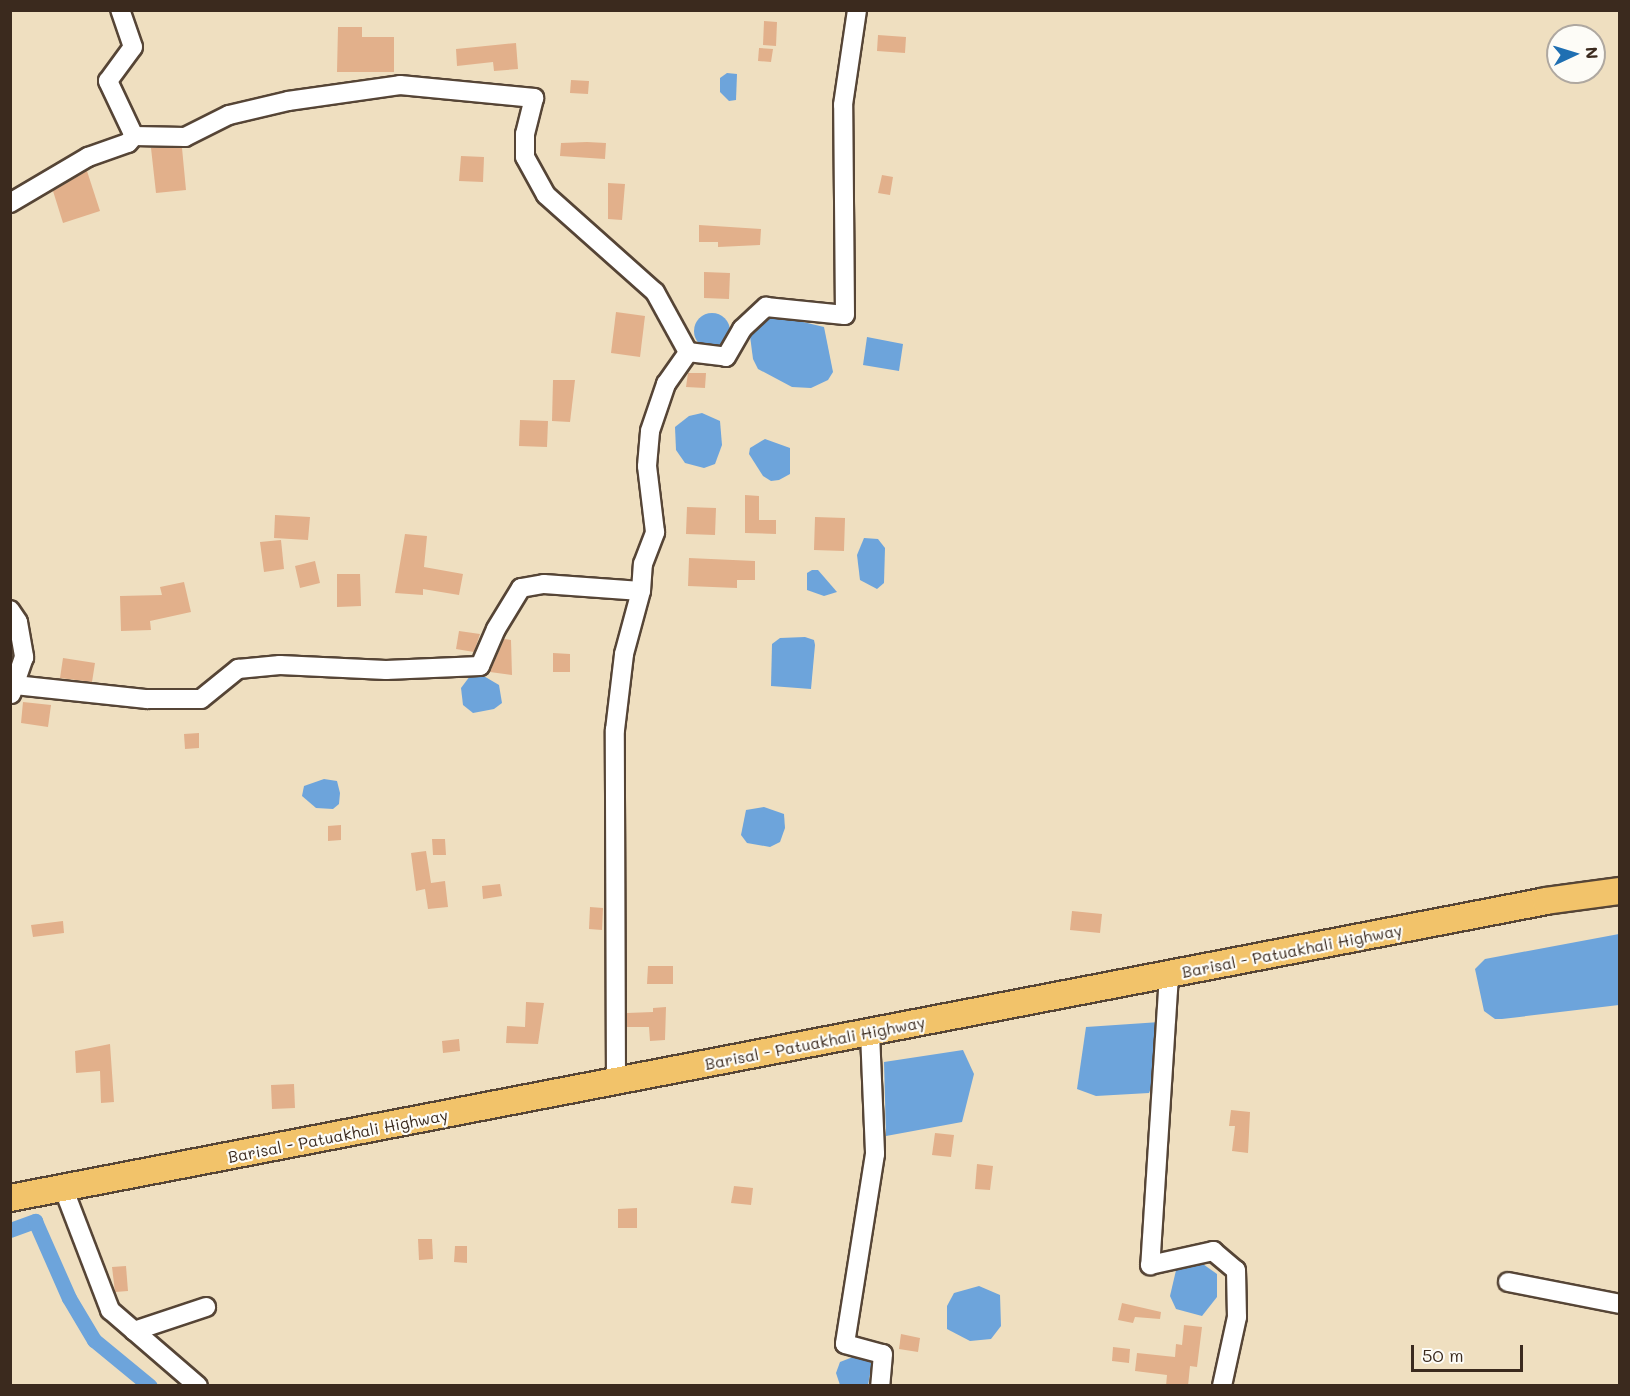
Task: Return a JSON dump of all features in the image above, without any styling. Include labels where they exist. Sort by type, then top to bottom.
[{"type":"highway","name":"Barisal - Patuakhali Highway","points":[[10,1198],[64,1190],[1546,901],[1620,891]]},
{"type":"street","points":[[120,10],[133,46],[108,81],[134,136]]},
{"type":"street","points":[[688,352],[726,357],[742,329],[766,307],[845,315],[843,105],[857,10]]},
{"type":"street","points":[[134,136],[185,137],[228,115],[288,101],[400,85],[534,98],[525,134],[525,157],[546,195],[655,292],[688,352]]},
{"type":"street","points":[[10,203],[88,157],[128,143],[134,136]]},
{"type":"street","points":[[616,1082],[615,730],[624,654],[641,591],[643,564],[655,532],[647,466],[650,431],[666,384],[688,352]]},
{"type":"street","points":[[10,610],[18,622],[24,657],[13,690],[147,699],[201,699],[238,669],[280,665],[386,670],[480,666],[496,629],[521,588],[544,584],[641,591]]},
{"type":"street","points":[[1168,975],[1150,1265],[1213,1251],[1236,1270],[1237,1317],[1221,1386]]},
{"type":"street","points":[[870,1033],[875,1154],[845,1344],[883,1354],[880,1386]]},
{"type":"street","points":[[64,1190],[110,1310],[198,1386]]},
{"type":"street","points":[[1509,1282],[1620,1304]]},
{"type":"street","points":[[134,1330],[206,1307]]},
{"type":"water","points":[[727,73],[737,74],[736,100],[729,101],[720,92],[720,78]]},
{"type":"water","points":[[712,313],[724,319],[730,331],[724,343],[712,349],[700,343],[694,331],[700,319]]},
{"type":"water","points":[[778,316],[824,327],[833,372],[828,380],[811,388],[792,387],[758,369],[753,359],[750,336],[767,318]]},
{"type":"water","points":[[867,337],[903,344],[899,371],[863,365]]},
{"type":"water","points":[[702,413],[720,421],[722,445],[715,464],[704,468],[685,463],[676,450],[675,427],[689,416]]},
{"type":"water","points":[[765,439],[790,448],[790,474],[779,480],[771,481],[763,476],[749,454],[750,448]]},
{"type":"water","points":[[864,538],[878,539],[885,548],[884,583],[877,589],[860,580],[857,555]]},
{"type":"water","points":[[818,570],[837,592],[824,596],[807,590],[807,573]]},
{"type":"water","points":[[805,637],[814,640],[815,645],[811,689],[771,686],[772,644],[780,638]]},
{"type":"water","points":[[482,675],[499,685],[502,703],[494,709],[473,713],[463,705],[461,688],[470,676]]},
{"type":"water","points":[[324,779],[337,781],[340,793],[339,804],[333,809],[316,808],[302,796],[304,786]]},
{"type":"water","points":[[764,807],[784,814],[785,828],[780,842],[770,847],[747,843],[741,835],[746,810]]},
{"type":"water","points":[[1619,934],[1619,1005],[1502,1019],[1495,1019],[1484,1011],[1475,969],[1485,959]]},
{"type":"water","points":[[1160,1022],[1160,1066],[1149,1093],[1096,1096],[1077,1089],[1086,1027]]},
{"type":"water","points":[[963,1050],[974,1074],[962,1122],[886,1136],[884,1062]]},
{"type":"water","points":[[1200,1262],[1217,1274],[1217,1297],[1202,1316],[1176,1309],[1170,1296],[1177,1266]]},
{"type":"water","points":[[979,1286],[1000,1295],[1001,1326],[991,1339],[970,1341],[947,1329],[947,1306],[954,1293]]},
{"type":"water","points":[[863,1355],[872,1364],[868,1385],[840,1385],[836,1373],[840,1362]]},
{"type":"building","points":[[764,21],[777,22],[776,46],[763,45]]},
{"type":"building","points":[[338,27],[362,27],[362,37],[394,37],[394,72],[337,72]]},
{"type":"building","points":[[878,35],[906,37],[905,53],[877,51]]},
{"type":"building","points":[[516,43],[518,69],[494,71],[493,62],[457,66],[456,49]]},
{"type":"building","points":[[759,48],[773,49],[771,62],[758,61]]},
{"type":"building","points":[[571,80],[589,81],[588,94],[570,93]]},
{"type":"building","points":[[561,143],[606,143],[605,159],[560,156]]},
{"type":"building","points":[[151,148],[182,148],[186,190],[156,193]]},
{"type":"building","points":[[461,156],[484,157],[483,182],[459,181]]},
{"type":"building","points":[[87,171],[100,211],[63,223],[53,191]]},
{"type":"building","points":[[882,175],[893,177],[890,195],[878,193]]},
{"type":"building","points":[[608,183],[625,184],[622,220],[608,219]]},
{"type":"building","points":[[699,225],[761,229],[760,245],[718,247],[718,242],[699,242]]},
{"type":"building","points":[[704,272],[730,273],[729,299],[704,298]]},
{"type":"building","points":[[616,312],[645,316],[640,357],[611,353]]},
{"type":"building","points":[[688,373],[706,373],[705,388],[686,387]]},
{"type":"building","points":[[553,380],[575,380],[570,422],[552,421]]},
{"type":"building","points":[[520,420],[548,421],[547,447],[519,446]]},
{"type":"building","points":[[745,495],[759,496],[759,520],[776,520],[776,534],[745,533]]},
{"type":"building","points":[[687,507],[716,508],[715,535],[686,534]]},
{"type":"building","points":[[275,515],[310,517],[308,540],[274,538]]},
{"type":"building","points":[[815,517],[845,518],[844,551],[814,550]]},
{"type":"building","points":[[405,534],[427,536],[424,567],[463,574],[459,595],[423,589],[423,595],[395,593]]},
{"type":"building","points":[[281,540],[284,569],[264,572],[260,542]]},
{"type":"building","points":[[689,558],[755,561],[755,580],[737,580],[737,588],[688,586]]},
{"type":"building","points":[[315,561],[320,583],[300,588],[295,566]]},
{"type":"building","points":[[337,574],[360,574],[361,606],[337,607]]},
{"type":"building","points":[[184,582],[191,612],[150,621],[151,630],[121,631],[120,596],[162,595],[160,587]]},
{"type":"building","points":[[459,631],[480,634],[474,652],[456,649]]},
{"type":"building","points":[[504,639],[511,640],[512,675],[490,672]]},
{"type":"building","points":[[553,653],[570,654],[570,672],[553,672]]},
{"type":"building","points":[[63,658],[95,663],[92,682],[60,678]]},
{"type":"building","points":[[23,702],[51,705],[48,727],[21,723]]},
{"type":"building","points":[[199,733],[199,748],[185,749],[184,734]]},
{"type":"building","points":[[341,825],[341,840],[328,841],[328,826]]},
{"type":"building","points":[[432,839],[445,839],[446,855],[433,855]]},
{"type":"building","points":[[426,851],[431,883],[445,881],[448,907],[428,909],[425,889],[416,891],[411,853]]},
{"type":"building","points":[[500,884],[502,896],[483,899],[482,886]]},
{"type":"building","points":[[590,907],[603,908],[602,930],[589,929]]},
{"type":"building","points":[[1072,911],[1102,914],[1100,933],[1070,930]]},
{"type":"building","points":[[63,921],[64,933],[33,937],[31,925]]},
{"type":"building","points":[[648,966],[673,966],[673,984],[647,984]]},
{"type":"building","points":[[526,1002],[544,1003],[538,1044],[506,1043],[507,1026],[525,1027]]},
{"type":"building","points":[[666,1007],[665,1040],[650,1041],[649,1027],[627,1027],[627,1013],[653,1012],[653,1008]]},
{"type":"building","points":[[459,1039],[460,1051],[443,1053],[442,1041]]},
{"type":"building","points":[[110,1044],[114,1102],[101,1103],[100,1071],[76,1073],[75,1051]]},
{"type":"building","points":[[294,1084],[295,1108],[272,1109],[271,1085]]},
{"type":"building","points":[[1231,1110],[1250,1112],[1248,1153],[1232,1151],[1235,1126],[1229,1126]]},
{"type":"building","points":[[935,1133],[954,1135],[951,1157],[932,1155]]},
{"type":"building","points":[[977,1164],[993,1166],[990,1190],[975,1189]]},
{"type":"building","points":[[734,1186],[753,1188],[751,1205],[731,1203]]},
{"type":"building","points":[[637,1208],[637,1228],[618,1228],[618,1209]]},
{"type":"building","points":[[418,1239],[432,1239],[433,1259],[419,1260]]},
{"type":"building","points":[[455,1246],[467,1246],[467,1263],[454,1262]]},
{"type":"building","points":[[126,1266],[128,1291],[115,1292],[112,1267]]},
{"type":"building","points":[[1122,1303],[1161,1312],[1160,1319],[1135,1317],[1133,1323],[1118,1320]]},
{"type":"building","points":[[1184,1325],[1202,1327],[1197,1367],[1190,1366],[1188,1386],[1166,1386],[1167,1375],[1135,1371],[1137,1353],[1175,1357],[1176,1344],[1182,1345]]},
{"type":"building","points":[[901,1334],[920,1338],[918,1352],[899,1349]]},
{"type":"building","points":[[1113,1347],[1130,1349],[1129,1363],[1112,1361]]},
{"type":"waterway","points":[[10,1230],[35,1221],[69,1298],[94,1340],[150,1386]]}]
